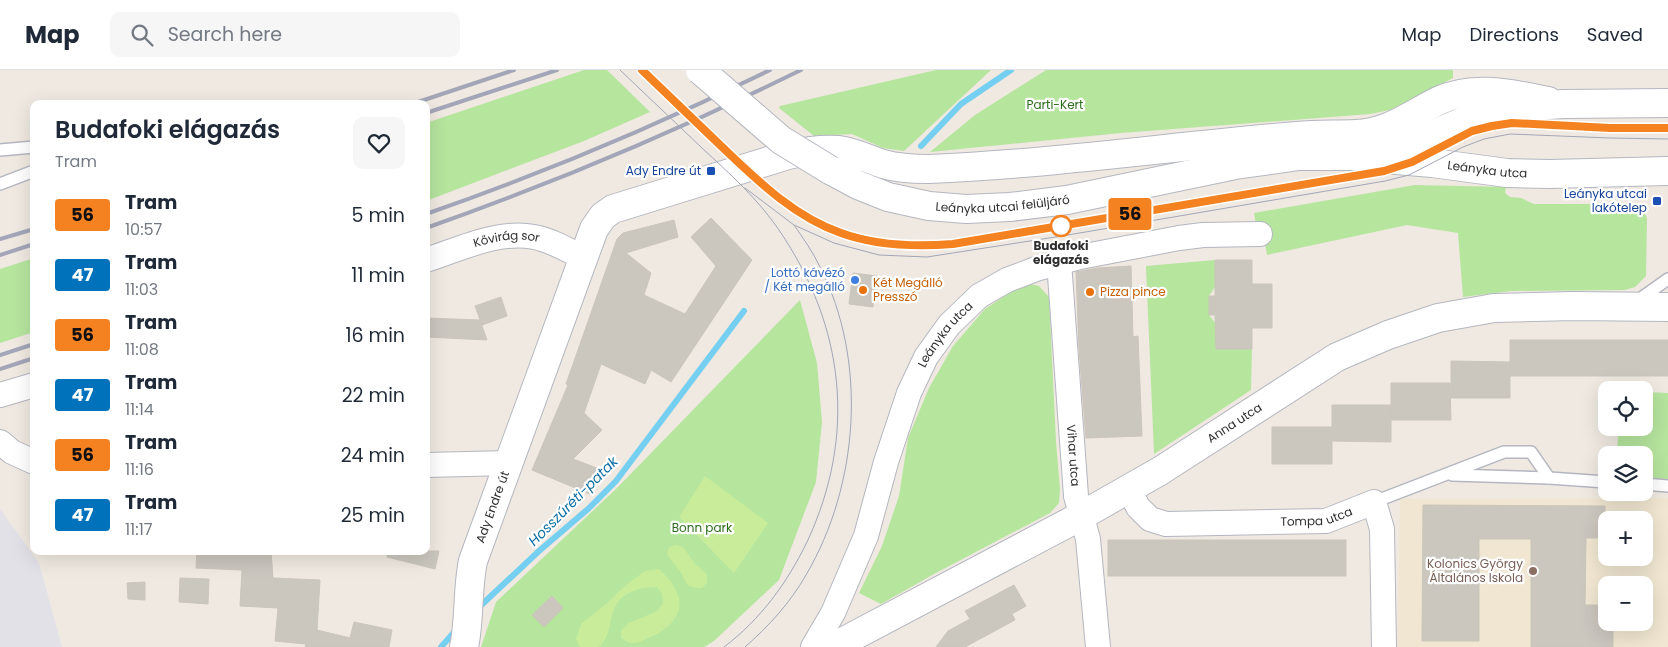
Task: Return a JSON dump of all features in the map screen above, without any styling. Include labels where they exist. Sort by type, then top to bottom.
[{"type":"street","name":"Leányka utcai felüljáró","points":[[700,70],[781,140],[830,170],[888,198],[929,206],[966,209],[1010,207],[1067,200],[1235,165],[1299,156],[1342,155]]},
{"type":"street","name":"Ady Endre út","points":[[465,642],[468,592],[473,561],[594,229],[602,216],[613,209],[788,155],[814,150],[840,150],[868,157],[883,164],[903,168],[964,167],[1299,135],[1359,134],[1385,129],[1438,101],[1457,94],[1478,92],[1507,93],[1563,104]]},
{"type":"street","points":[[1342,155],[1407,146],[1486,112],[1506,108],[1563,104],[1668,103]]},
{"type":"street","name":"Leányka utca","points":[[1342,155],[1432,163],[1507,174],[1668,171]]},
{"type":"street","name":"Leányka utca","points":[[813,647],[833,613],[866,536],[886,462],[909,393],[926,357],[950,324],[979,296],[1007,280],[1059,262],[1179,238],[1203,235],[1260,234]]},
{"type":"street","name":"Kővirág sor","points":[[430,259],[495,238],[515,235],[535,237],[584,258]]},
{"type":"street","name":"Vihar utca","points":[[1059,262],[1076,496],[1088,540],[1098,647]]},
{"type":"street","name":"Anna utca","points":[[832,647],[1081,516],[1160,471],[1336,357],[1388,335],[1438,318],[1494,308],[1526,306],[1668,308]]},
{"type":"street","points":[[0,395],[30,386]]},
{"type":"street","points":[[0,442],[12,452],[30,460]]},
{"type":"street","points":[[430,465],[509,463]]},
{"type":"street","name":"Tompa utca","points":[[1128,489],[1138,507],[1150,519],[1166,524],[1326,521],[1374,502]]},
{"type":"street","points":[[1374,502],[1382,529],[1384,647]]},
{"type":"lane","points":[[0,150],[30,147]]},
{"type":"lane","points":[[0,184],[30,173]]},
{"type":"lane","points":[[1629,307],[1668,279]]},
{"type":"lane","points":[[1374,502],[1504,452],[1532,452],[1549,478]]},
{"type":"lane","points":[[1448,475],[1598,481]]},
{"type":"lane","points":[[1653,485],[1668,486]]},
{"type":"shaded area","name":"Kolonics György Általános Iskola","points":[[1598,498],[1598,501],[1653,501],[1653,498],[1668,498],[1668,647],[1397,647],[1400,499]]},
{"type":"shaded area","points":[[0,509],[30,551],[30,555],[33,555],[39,563],[62,647],[0,647]]},
{"type":"green space","points":[[584,70],[607,70],[650,112],[584,141],[430,199],[430,122]]},
{"type":"green space","points":[[936,70],[991,70],[904,151],[883,148],[852,134],[814,136],[779,108],[780,106]]},
{"type":"green space","name":"Parti-Kert","points":[[1046,70],[1453,70],[1453,78],[1390,110],[1370,114],[1121,133],[930,152],[975,115]]},
{"type":"green space","points":[[1415,185],[1506,187],[1505,193],[1510,197],[1521,198],[1534,204],[1635,204],[1643,209],[1647,218],[1646,276],[1635,287],[1625,290],[1511,291],[1463,297],[1458,233],[1407,225],[1267,255],[1263,232],[1257,231],[1254,213]]},
{"type":"green space","points":[[30,259],[30,333],[0,343],[0,269]]},
{"type":"green space","points":[[1215,260],[1215,287],[1209,296],[1209,315],[1216,324],[1216,349],[1252,349],[1251,390],[1154,454],[1146,266]]},
{"type":"green space","points":[[1025,283],[1039,286],[1049,297],[1060,489],[1059,503],[1050,513],[881,604],[859,593],[882,546],[899,496],[908,438],[929,388],[953,346],[985,309]]},
{"type":"green space","name":"Bonn park","points":[[800,300],[817,363],[822,422],[816,482],[779,580],[714,641],[704,647],[481,647],[496,602],[617,488]]},
{"type":"green space","points":[[1653,392],[1668,393],[1668,479],[1653,478],[1653,446],[1617,446],[1618,436],[1653,436]]},
{"type":"green space","points":[[705,476],[768,523],[734,573],[679,517]]},
{"type":"green space","points":[[675,545],[683,547],[695,564],[707,575],[707,583],[702,588],[692,587],[687,584],[668,556],[669,547]]},
{"type":"green space","points":[[659,569],[676,590],[679,599],[677,614],[667,627],[654,636],[638,643],[629,642],[621,638],[621,631],[627,624],[655,612],[663,604],[662,594],[657,587],[639,589],[623,597],[618,602],[613,612],[608,633],[599,647],[580,647],[576,639],[581,624],[645,571]]},
{"type":"building","points":[[711,218],[752,260],[671,382],[651,370],[645,384],[601,364],[584,413],[602,430],[573,459],[602,470],[592,495],[532,470],[568,385],[566,384],[617,239],[623,233],[674,220],[678,237],[626,253],[651,273],[644,295],[685,314],[716,266],[691,237]]},
{"type":"building","points":[[1215,260],[1252,260],[1252,284],[1272,284],[1272,328],[1252,328],[1252,349],[1216,349],[1215,315],[1209,315],[1209,296],[1215,296]]},
{"type":"building","points":[[1131,266],[1133,337],[1138,336],[1142,436],[1086,438],[1079,348],[1076,272],[1098,268]]},
{"type":"building","name":"Két Megálló Presszó","points":[[853,273],[877,276],[873,307],[849,304]]},
{"type":"building","points":[[501,297],[507,316],[482,325],[475,306]]},
{"type":"building","points":[[430,318],[480,320],[487,340],[430,337]]},
{"type":"building","points":[[1510,340],[1668,340],[1668,376],[1510,376],[1510,398],[1451,398],[1451,361],[1510,362]]},
{"type":"building","points":[[1391,383],[1450,383],[1451,420],[1391,420],[1391,442],[1332,441],[1332,464],[1272,464],[1272,427],[1332,427],[1332,405],[1391,405]]},
{"type":"building","points":[[1423,505],[1605,506],[1605,511],[1598,511],[1598,538],[1586,538],[1585,605],[1598,605],[1598,631],[1613,631],[1613,647],[1531,647],[1531,539],[1479,539],[1479,641],[1422,641]]},
{"type":"building","points":[[1108,540],[1346,540],[1346,576],[1108,576]]},
{"type":"building","points":[[430,551],[439,551],[435,569],[387,557],[387,555],[430,555]]},
{"type":"building","points":[[197,555],[271,555],[273,578],[320,580],[317,630],[350,638],[354,622],[392,630],[389,647],[305,647],[306,644],[275,641],[278,608],[240,606],[242,570],[196,568]]},
{"type":"building","points":[[180,578],[209,579],[208,604],[179,602]]},
{"type":"building","points":[[145,582],[145,600],[128,599],[127,583]]},
{"type":"building","points":[[1014,585],[1026,606],[1012,614],[1015,620],[965,647],[936,647],[948,631],[970,619],[965,611]]},
{"type":"building","points":[[552,596],[563,608],[544,627],[532,615]]},
{"type":"waterway","name":"Hosszúréti-patak","points":[[921,146],[961,104],[1011,70]]},
{"type":"waterway","name":"Hosszúréti-patak","points":[[476,610],[539,551],[588,509],[616,481],[744,311]]},
{"type":"waterway","name":"Hosszúréti-patak","points":[[441,647],[457,629]]},
{"type":"tram line","points":[[620,70],[733,177],[771,219],[801,267],[818,305],[830,343],[836,382],[838,422],[833,462],[823,502],[807,542],[782,586],[750,625],[724,647]]},
{"type":"tram line","points":[[642,70],[759,182]]},
{"type":"tram line","name":"56","points":[[642,70],[755,178],[794,208],[840,233],[862,240],[907,246],[953,244],[1384,171],[1412,162],[1472,131],[1492,126],[1512,123],[1610,128],[1668,128]]},
{"type":"tram line","points":[[755,178],[778,197],[801,212],[824,225],[846,234],[870,241],[896,245],[923,246],[953,244],[1384,171],[1412,162],[1473,131],[1492,126],[1512,123],[1610,128],[1668,128]]},
{"type":"tram line","points":[[745,188],[794,225],[834,243],[879,255],[927,257],[1385,181],[1409,175],[1463,147],[1484,139],[1510,134],[1668,139]]},
{"type":"tram line","points":[[745,647],[779,614],[806,575],[824,540],[837,502],[846,463],[851,422],[851,382],[846,342],[835,304],[820,267],[794,225]]},
{"type":"railway","points":[[424,100],[514,70]]},
{"type":"railway","points":[[430,112],[557,70]]},
{"type":"railway","points":[[430,213],[514,182],[600,147],[686,110],[770,70]]},
{"type":"railway","points":[[430,227],[616,155],[709,114],[801,70]]},
{"type":"railway","points":[[0,239],[30,230]]},
{"type":"railway","points":[[0,255],[30,245]]},
{"type":"railway","points":[[0,355],[30,345]]},
{"type":"railway","points":[[0,369],[30,359]]},
{"type":"place","name":"Ady Endre út","points":[[711,171]]},
{"type":"place","name":"Leányka utcai lakótelep","points":[[1657,201]]},
{"type":"place","name":"Budafoki elágazás","points":[[1061,226]]},
{"type":"place","name":"Lottó kávézó / Két megálló","points":[[855,280]]},
{"type":"place","name":"Két Megálló Presszó","points":[[863,290]]},
{"type":"place","name":"Pizza pince","points":[[1090,292]]},
{"type":"place","name":"Kolonics György Általános Iskola","points":[[1533,571]]}]
